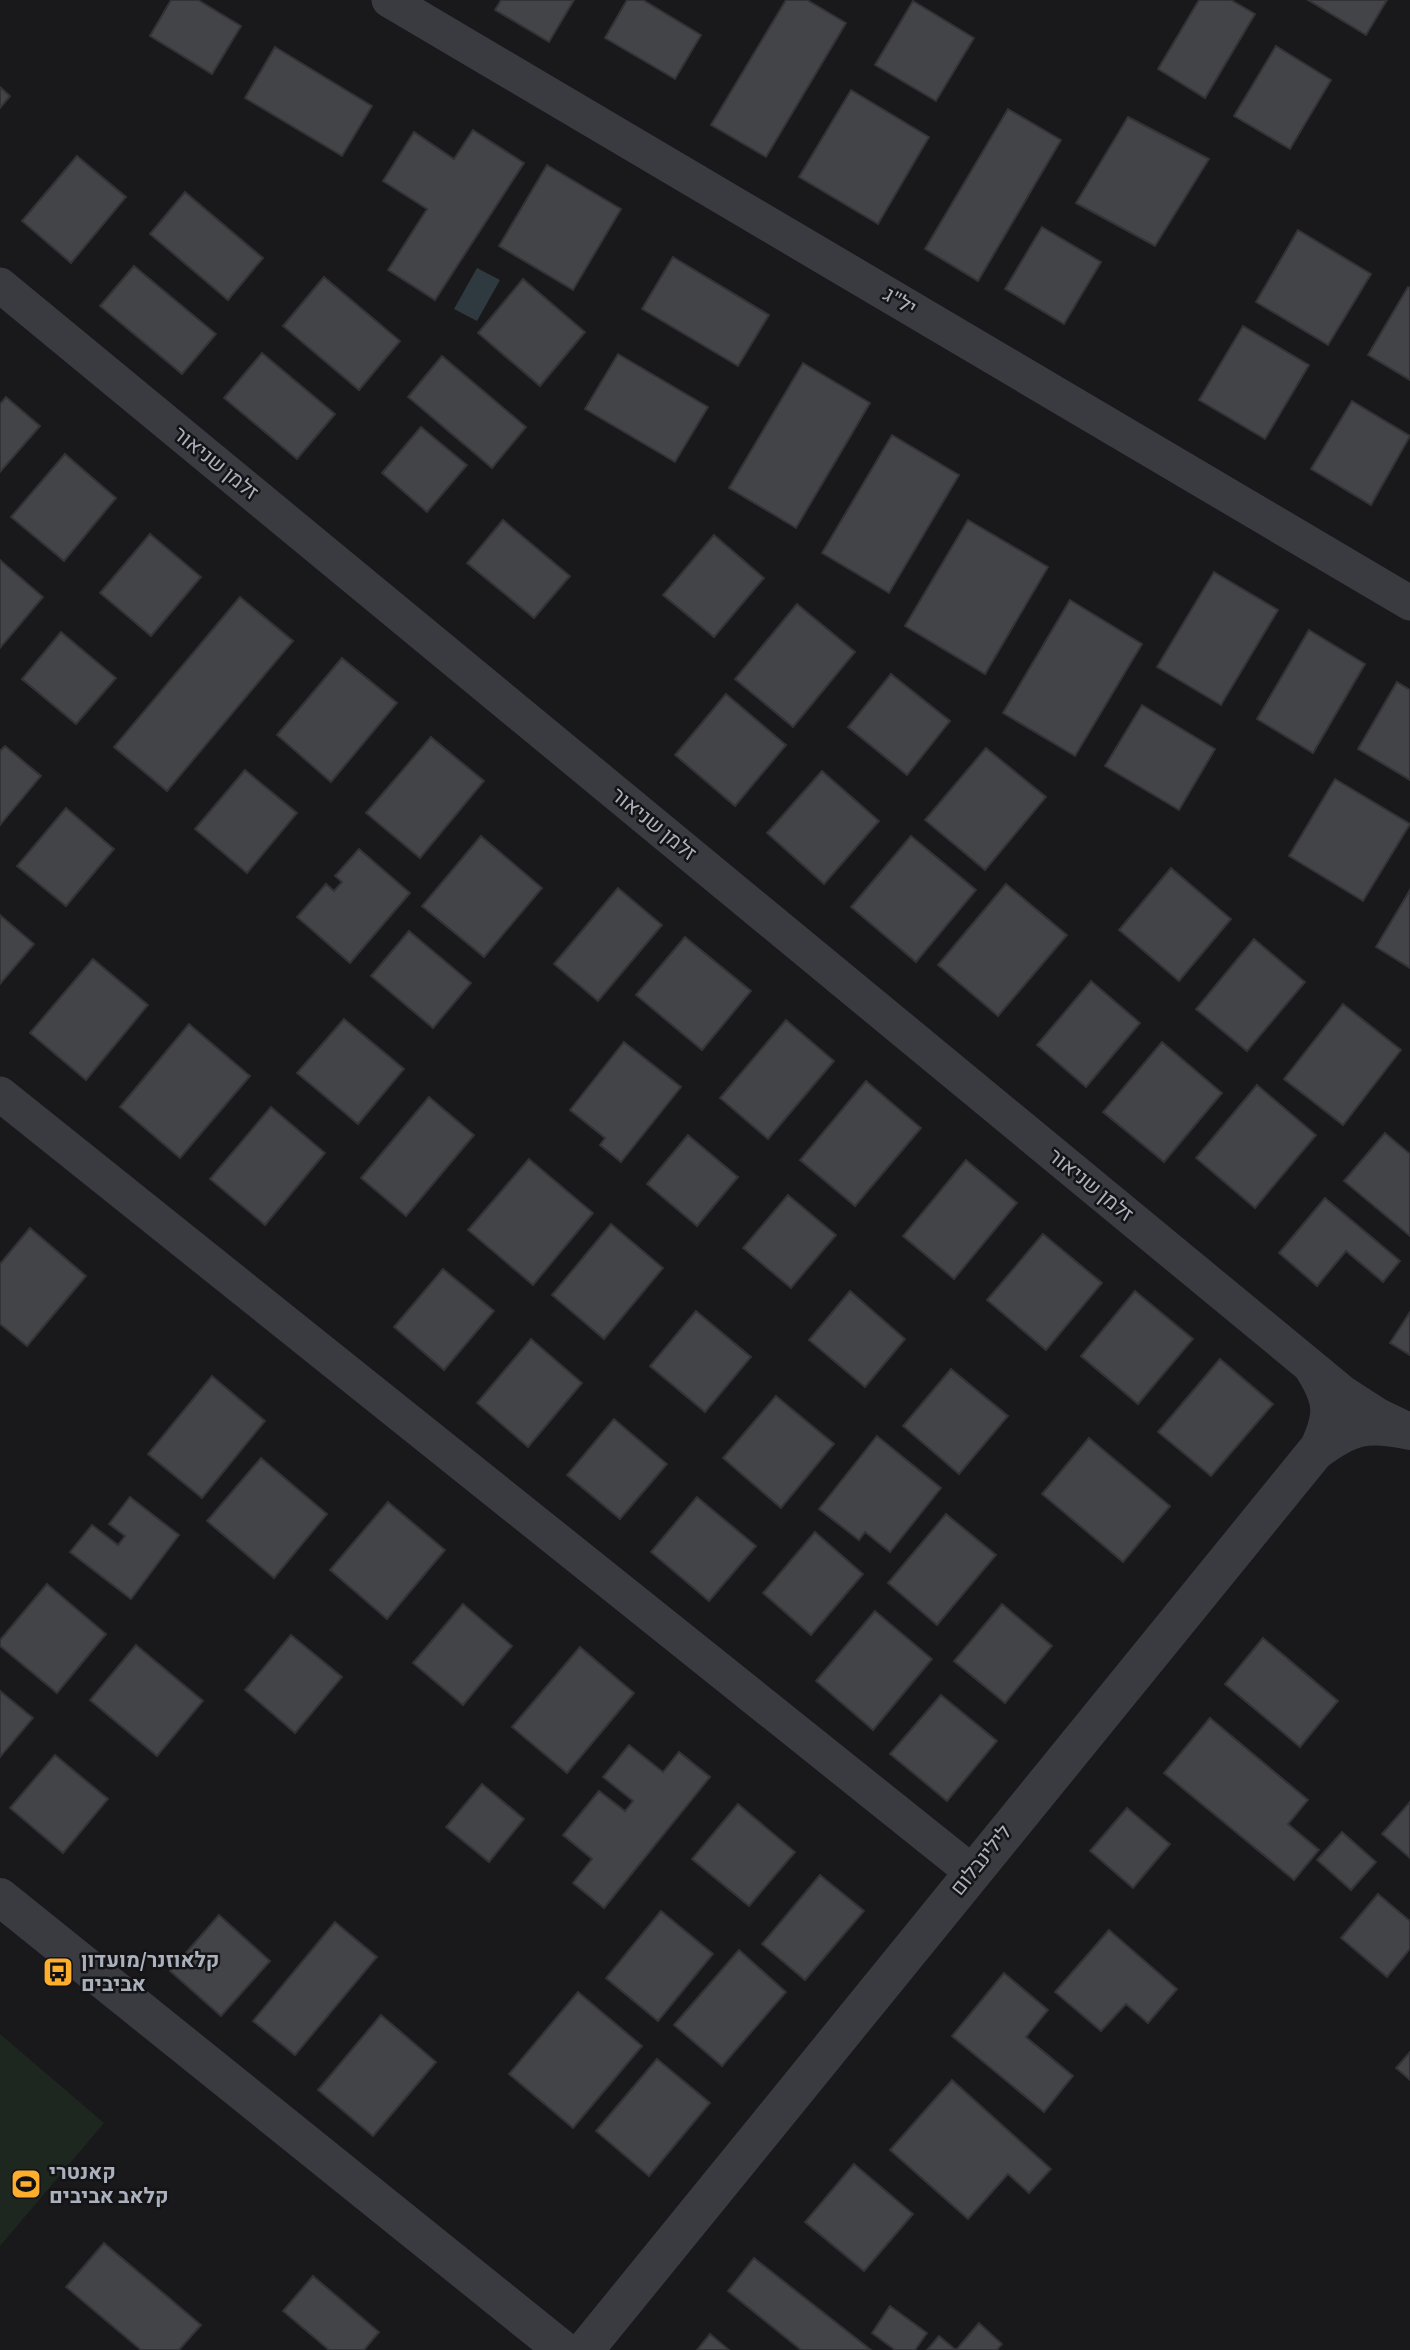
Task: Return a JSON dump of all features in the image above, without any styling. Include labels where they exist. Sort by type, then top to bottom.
[{"type":"street","name":"יל\"ג","points":[[389,0],[1410,603]]},
{"type":"street","name":"זלמן שניאור","points":[[0,285],[1343,1393],[1377,1415],[1409,1430]]},
{"type":"street","points":[[0,1094],[972,1872]]},
{"type":"street","name":"זלמן שניאור","points":[[1308,1363],[1329,1402],[1327,1427],[1315,1452]]},
{"type":"street","name":"לילינבלום","points":[[585,2350],[1315,1452],[1335,1437],[1357,1428],[1380,1424],[1409,1430]]},
{"type":"street","points":[[0,1897],[563,2350]]},
{"type":"shaded area","points":[[477,268],[500,280],[477,321],[454,309]]},
{"type":"shaded area","name":"קאנטרי קלאב אביבים","points":[[0,2034],[104,2123],[0,2246]]},
{"type":"building","points":[[171,0],[198,0],[241,26],[212,74],[150,36]]},
{"type":"building","points":[[501,0],[574,0],[549,42],[495,10]]},
{"type":"building","points":[[627,0],[643,0],[701,35],[675,79],[605,38]]},
{"type":"building","points":[[786,0],[807,0],[846,23],[766,157],[711,125]]},
{"type":"building","points":[[1199,0],[1231,0],[1255,14],[1205,98],[1158,69]]},
{"type":"building","points":[[1308,0],[1387,0],[1366,35]]},
{"type":"building","points":[[913,1],[974,38],[936,101],[875,65]]},
{"type":"building","points":[[1276,46],[1331,80],[1290,149],[1234,116]]},
{"type":"building","points":[[275,47],[372,106],[342,156],[245,98]]},
{"type":"building","points":[[0,87],[10,96],[0,108]]},
{"type":"building","points":[[851,90],[929,137],[878,224],[799,177]]},
{"type":"building","points":[[1008,109],[1061,140],[978,281],[925,249]]},
{"type":"building","points":[[1128,117],[1209,159],[1155,246],[1076,203]]},
{"type":"building","points":[[473,130],[524,163],[435,300],[388,270],[427,209],[383,181],[414,132],[454,159]]},
{"type":"building","points":[[77,156],[126,197],[71,263],[22,221]]},
{"type":"building","points":[[547,165],[621,209],[573,290],[499,246]]},
{"type":"building","points":[[185,192],[263,258],[228,300],[150,234]]},
{"type":"building","points":[[1042,227],[1101,262],[1064,324],[1005,289]]},
{"type":"building","points":[[1298,230],[1371,274],[1328,345],[1256,302]]},
{"type":"building","points":[[673,257],[769,315],[738,366],[642,309]]},
{"type":"building","points":[[134,266],[216,334],[182,374],[100,306]]},
{"type":"building","points":[[324,277],[400,341],[359,390],[283,326]]},
{"type":"building","points":[[523,279],[585,332],[540,386],[478,333]]},
{"type":"building","points":[[1408,287],[1410,288],[1410,380],[1368,355]]},
{"type":"building","points":[[1243,326],[1309,365],[1265,439],[1199,400]]},
{"type":"building","points":[[262,353],[335,414],[297,459],[224,398]]},
{"type":"building","points":[[618,354],[708,407],[675,462],[585,409]]},
{"type":"building","points":[[442,356],[526,427],[492,468],[408,397]]},
{"type":"building","points":[[803,363],[870,403],[796,528],[729,488]]},
{"type":"building","points":[[6,397],[40,426],[0,472],[0,404]]},
{"type":"building","points":[[1352,401],[1410,436],[1371,505],[1311,469]]},
{"type":"building","points":[[421,427],[467,465],[427,512],[382,473]]},
{"type":"building","points":[[892,435],[959,475],[889,593],[822,553]]},
{"type":"building","points":[[65,454],[116,498],[64,561],[11,517]]},
{"type":"building","points":[[503,520],[570,576],[534,618],[467,563]]},
{"type":"building","points":[[968,520],[1048,567],[985,674],[905,626]]},
{"type":"building","points":[[150,534],[201,577],[151,636],[100,593]]},
{"type":"building","points":[[714,535],[764,578],[714,637],[663,595]]},
{"type":"building","points":[[0,560],[43,597],[0,648]]},
{"type":"building","points":[[1214,572],[1278,610],[1221,705],[1157,667]]},
{"type":"building","points":[[240,597],[293,641],[167,791],[114,747]]},
{"type":"building","points":[[1070,600],[1142,644],[1075,756],[1003,713]]},
{"type":"building","points":[[797,604],[855,652],[793,727],[735,679]]},
{"type":"building","points":[[1309,630],[1365,664],[1313,753],[1257,719]]},
{"type":"building","points":[[61,632],[116,678],[76,724],[22,679]]},
{"type":"building","points":[[342,658],[397,703],[331,782],[277,735]]},
{"type":"building","points":[[891,674],[950,721],[907,775],[848,727]]},
{"type":"building","points":[[1397,682],[1410,690],[1410,780],[1358,749]]},
{"type":"building","points":[[726,694],[786,745],[735,806],[675,755]]},
{"type":"building","points":[[1142,705],[1215,749],[1179,810],[1105,766]]},
{"type":"building","points":[[431,737],[484,781],[420,858],[366,813]]},
{"type":"building","points":[[5,746],[41,776],[0,825],[0,751]]},
{"type":"building","points":[[986,748],[1046,797],[985,870],[925,820]]},
{"type":"building","points":[[245,770],[297,813],[247,873],[195,829]]},
{"type":"building","points":[[822,771],[879,821],[824,884],[767,833]]},
{"type":"building","points":[[1335,779],[1410,824],[1363,901],[1289,856]]},
{"type":"building","points":[[66,808],[114,849],[66,906],[17,866]]},
{"type":"building","points":[[481,836],[542,888],[484,957],[422,906]]},
{"type":"building","points":[[911,836],[976,890],[916,962],[851,907]]},
{"type":"building","points":[[359,849],[410,893],[350,963],[297,917],[326,884],[334,891],[342,882],[335,876]]},
{"type":"building","points":[[1171,868],[1231,919],[1179,981],[1119,930]]},
{"type":"building","points":[[1006,884],[1067,935],[998,1016],[938,965]]},
{"type":"building","points":[[618,888],[662,925],[598,1001],[554,964]]},
{"type":"building","points":[[1410,890],[1410,968],[1376,947]]},
{"type":"building","points":[[0,915],[34,944],[0,984]]},
{"type":"building","points":[[409,931],[471,983],[433,1028],[371,976]]},
{"type":"building","points":[[685,937],[751,991],[702,1050],[636,995]]},
{"type":"building","points":[[1254,939],[1305,982],[1247,1051],[1196,1009]]},
{"type":"building","points":[[93,959],[148,1005],[86,1080],[30,1033]]},
{"type":"building","points":[[1091,981],[1140,1023],[1086,1087],[1037,1045]]},
{"type":"building","points":[[1343,1004],[1401,1050],[1343,1125],[1284,1079]]},
{"type":"building","points":[[344,1019],[404,1069],[358,1124],[297,1073]]},
{"type":"building","points":[[786,1020],[834,1061],[768,1139],[720,1098]]},
{"type":"building","points":[[189,1024],[250,1076],[180,1158],[120,1107]]},
{"type":"building","points":[[624,1042],[681,1087],[621,1162],[600,1145],[605,1138],[570,1110]]},
{"type":"building","points":[[1162,1042],[1222,1093],[1164,1162],[1103,1112]]},
{"type":"building","points":[[866,1081],[921,1128],[855,1206],[800,1160]]},
{"type":"building","points":[[1257,1085],[1316,1135],[1255,1208],[1196,1158]]},
{"type":"building","points":[[429,1097],[474,1135],[406,1216],[361,1178]]},
{"type":"building","points":[[271,1107],[325,1153],[265,1225],[210,1179]]},
{"type":"building","points":[[1385,1133],[1410,1154],[1410,1236],[1344,1181]]},
{"type":"building","points":[[688,1135],[738,1177],[697,1226],[647,1184]]},
{"type":"building","points":[[529,1159],[593,1213],[533,1285],[468,1230]]},
{"type":"building","points":[[966,1160],[1017,1203],[954,1279],[903,1236]]},
{"type":"building","points":[[788,1195],[836,1235],[791,1288],[743,1248]]},
{"type":"building","points":[[1325,1198],[1400,1261],[1383,1282],[1346,1251],[1317,1286],[1279,1253]]},
{"type":"building","points":[[611,1224],[663,1268],[604,1339],[552,1295]]},
{"type":"building","points":[[30,1228],[86,1276],[27,1346],[0,1324],[0,1264]]},
{"type":"building","points":[[1043,1234],[1102,1283],[1046,1350],[987,1300]]},
{"type":"building","points":[[443,1269],[494,1311],[444,1370],[394,1327]]},
{"type":"building","points":[[850,1291],[905,1339],[865,1387],[809,1340]]},
{"type":"building","points":[[1135,1291],[1193,1339],[1138,1404],[1081,1356]]},
{"type":"building","points":[[696,1311],[751,1357],[705,1412],[650,1366]]},
{"type":"building","points":[[1410,1312],[1410,1355],[1390,1343]]},
{"type":"building","points":[[531,1339],[582,1383],[528,1447],[477,1403]]},
{"type":"building","points":[[1220,1359],[1273,1404],[1211,1476],[1158,1432]]},
{"type":"building","points":[[951,1369],[1008,1416],[959,1474],[903,1426]]},
{"type":"building","points":[[212,1376],[265,1421],[202,1498],[148,1454]]},
{"type":"building","points":[[776,1396],[834,1444],[781,1508],[723,1458]]},
{"type":"building","points":[[614,1419],[667,1464],[620,1519],[567,1475]]},
{"type":"building","points":[[877,1436],[941,1488],[890,1552],[865,1532],[859,1540],[819,1509]]},
{"type":"building","points":[[1089,1438],[1170,1506],[1123,1562],[1042,1494]]},
{"type":"building","points":[[261,1458],[327,1514],[274,1578],[207,1521]]},
{"type":"building","points":[[130,1497],[179,1535],[131,1599],[70,1552],[92,1525],[118,1545],[125,1536],[109,1524]]},
{"type":"building","points":[[697,1497],[756,1546],[709,1601],[651,1552]]},
{"type":"building","points":[[388,1502],[445,1550],[387,1619],[330,1570]]},
{"type":"building","points":[[946,1514],[996,1555],[937,1625],[888,1583]]},
{"type":"building","points":[[815,1532],[863,1574],[811,1635],[763,1593]]},
{"type":"building","points":[[47,1584],[106,1634],[57,1693],[0,1646],[0,1640]]},
{"type":"building","points":[[463,1604],[512,1646],[463,1705],[413,1663]]},
{"type":"building","points":[[1002,1604],[1052,1646],[1005,1703],[954,1661]]},
{"type":"building","points":[[875,1611],[932,1659],[873,1730],[816,1681]]},
{"type":"building","points":[[291,1635],[342,1677],[295,1733],[245,1690]]},
{"type":"building","points":[[1263,1638],[1338,1701],[1300,1747],[1225,1684]]},
{"type":"building","points":[[136,1645],[203,1701],[157,1756],[90,1700]]},
{"type":"building","points":[[580,1647],[634,1693],[567,1773],[512,1727]]},
{"type":"building","points":[[0,1691],[33,1718],[0,1757]]},
{"type":"building","points":[[941,1695],[997,1741],[947,1801],[890,1754]]},
{"type":"building","points":[[1210,1718],[1308,1800],[1288,1824],[1319,1850],[1294,1880],[1164,1773]]},
{"type":"building","points":[[629,1745],[663,1772],[679,1752],[710,1777],[604,1908],[573,1883],[592,1859],[563,1835],[599,1791],[625,1811],[633,1801],[603,1777]]},
{"type":"building","points":[[55,1755],[108,1799],[63,1853],[10,1808]]},
{"type":"building","points":[[482,1784],[524,1819],[489,1862],[446,1827]]},
{"type":"building","points":[[1410,1802],[1410,1858],[1382,1834]]},
{"type":"building","points":[[738,1804],[795,1852],[749,1906],[692,1859]]},
{"type":"building","points":[[1127,1808],[1170,1844],[1133,1888],[1090,1851]]},
{"type":"building","points":[[1342,1832],[1376,1862],[1351,1890],[1317,1860]]},
{"type":"building","points":[[820,1875],[864,1911],[805,1980],[762,1944]]},
{"type":"building","points":[[1378,1894],[1410,1921],[1410,1949],[1387,1977],[1341,1938]]},
{"type":"building","points":[[661,1911],[713,1954],[658,2021],[606,1978]]},
{"type":"building","points":[[219,1915],[270,1961],[221,2016],[170,1971]]},
{"type":"building","points":[[335,1922],[377,1957],[295,2055],[253,2021]]},
{"type":"building","points":[[1109,1930],[1177,1989],[1148,2023],[1126,2004],[1101,2031],[1055,1992]]},
{"type":"building","points":[[739,1950],[786,1992],[722,2066],[674,2025]]},
{"type":"building","points":[[1004,1973],[1048,2010],[1026,2037],[1073,2076],[1044,2112],[952,2036]]},
{"type":"building","points":[[578,1992],[642,2046],[573,2128],[509,2074]]},
{"type":"building","points":[[381,2015],[436,2062],[373,2136],[318,2090]]},
{"type":"building","points":[[1410,2052],[1410,2080],[1396,2068]]},
{"type":"building","points":[[657,2059],[710,2103],[649,2176],[596,2131]]},
{"type":"building","points":[[952,2080],[1051,2169],[1029,2193],[1008,2174],[968,2219],[890,2150]]},
{"type":"building","points":[[854,2164],[913,2214],[864,2271],[805,2222]]},
{"type":"building","points":[[104,2243],[201,2325],[179,2350],[141,2350],[66,2287]]},
{"type":"building","points":[[754,2258],[871,2350],[801,2350],[728,2291]]},
{"type":"building","points":[[313,2276],[379,2332],[364,2350],[329,2350],[283,2311]]},
{"type":"building","points":[[890,2306],[927,2333],[915,2350],[895,2350],[872,2333]]},
{"type":"building","points":[[979,2323],[1002,2344],[997,2350],[956,2350]]},
{"type":"building","points":[[710,2334],[729,2350],[697,2350]]},
{"type":"building","points":[[939,2336],[956,2350],[927,2350]]},
{"type":"place","name":"קלאוזנר/מועדון אביבים","points":[[58,1972]]},
{"type":"place","name":"קאנטרי קלאב אביבים","points":[[26,2184]]}]
